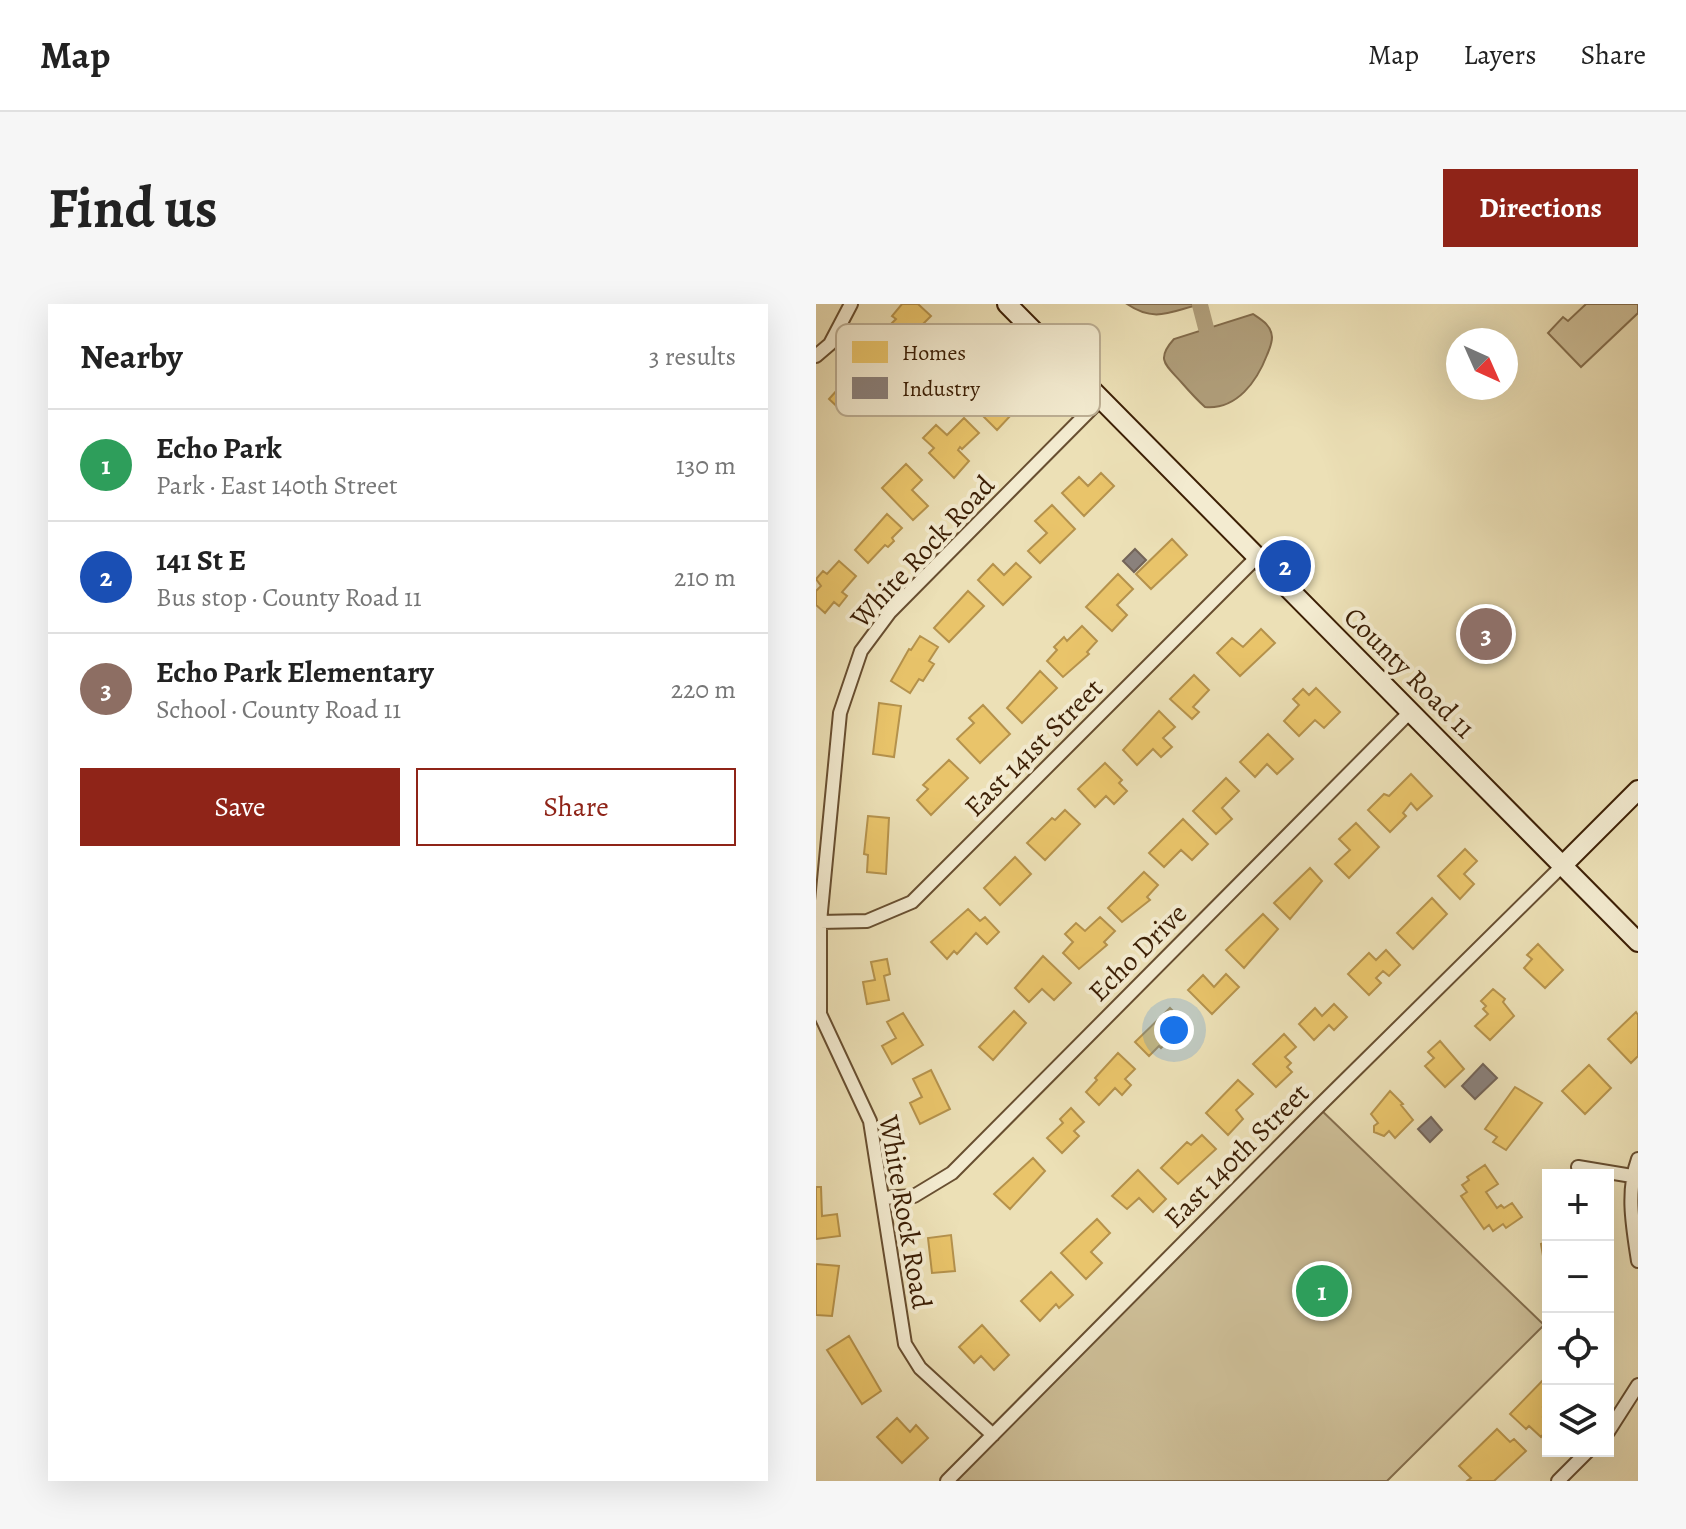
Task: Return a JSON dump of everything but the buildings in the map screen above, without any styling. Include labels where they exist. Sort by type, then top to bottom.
[{"type":"street","points":[[840,324],[851,304]]},
{"type":"street","name":"County Road 11","points":[[1007,304],[1027,324]]},
{"type":"street","points":[[816,356],[830,344],[836,333]]},
{"type":"street","name":"County Road 11","points":[[1101,399],[1638,942]]},
{"type":"street","name":"White Rock Road","points":[[993,1435],[920,1368],[905,1344],[870,1121],[820,1014],[820,922],[840,713],[861,651],[890,612],[1084,416]]},
{"type":"street","name":"East 141st Street","points":[[820,922],[867,921],[912,902],[1257,557]]},
{"type":"street","name":"Echo Drive","points":[[883,1198],[914,1196],[952,1173],[1410,712]]},
{"type":"street","points":[[1562,866],[1638,790]]},
{"type":"street","name":"East 140th Street","points":[[947,1481],[1562,866]]},
{"type":"street","points":[[1638,1159],[1632,1176],[1632,1221],[1638,1261]]},
{"type":"street","points":[[1578,1167],[1632,1176]]},
{"type":"street","points":[[1614,1423],[1638,1385]]},
{"type":"street","points":[[1558,1481],[1582,1457]]},
{"type":"shaded area","points":[[1127,304],[1202,304],[1156,314],[1137,310]]},
{"type":"shaded area","points":[[1586,304],[1638,304],[1638,313],[1581,367],[1548,333],[1563,317],[1568,321]]},
{"type":"shaded area","points":[[1253,314],[1266,323],[1272,337],[1263,365],[1251,384],[1236,399],[1216,407],[1205,407],[1167,367],[1164,357],[1168,346],[1174,339]]},
{"type":"shaded area","points":[[1318,1107],[1542,1323],[1542,1327],[1387,1481],[947,1481]]},
{"type":"waterway","points":[[1200,305],[1206,328]]},
{"type":"place","name":"141 St E","points":[[1285,566]]},
{"type":"place","name":"Echo Park Elementary","points":[[1486,634]]},
{"type":"place","name":"Echo Park","points":[[1322,1291]]}]
